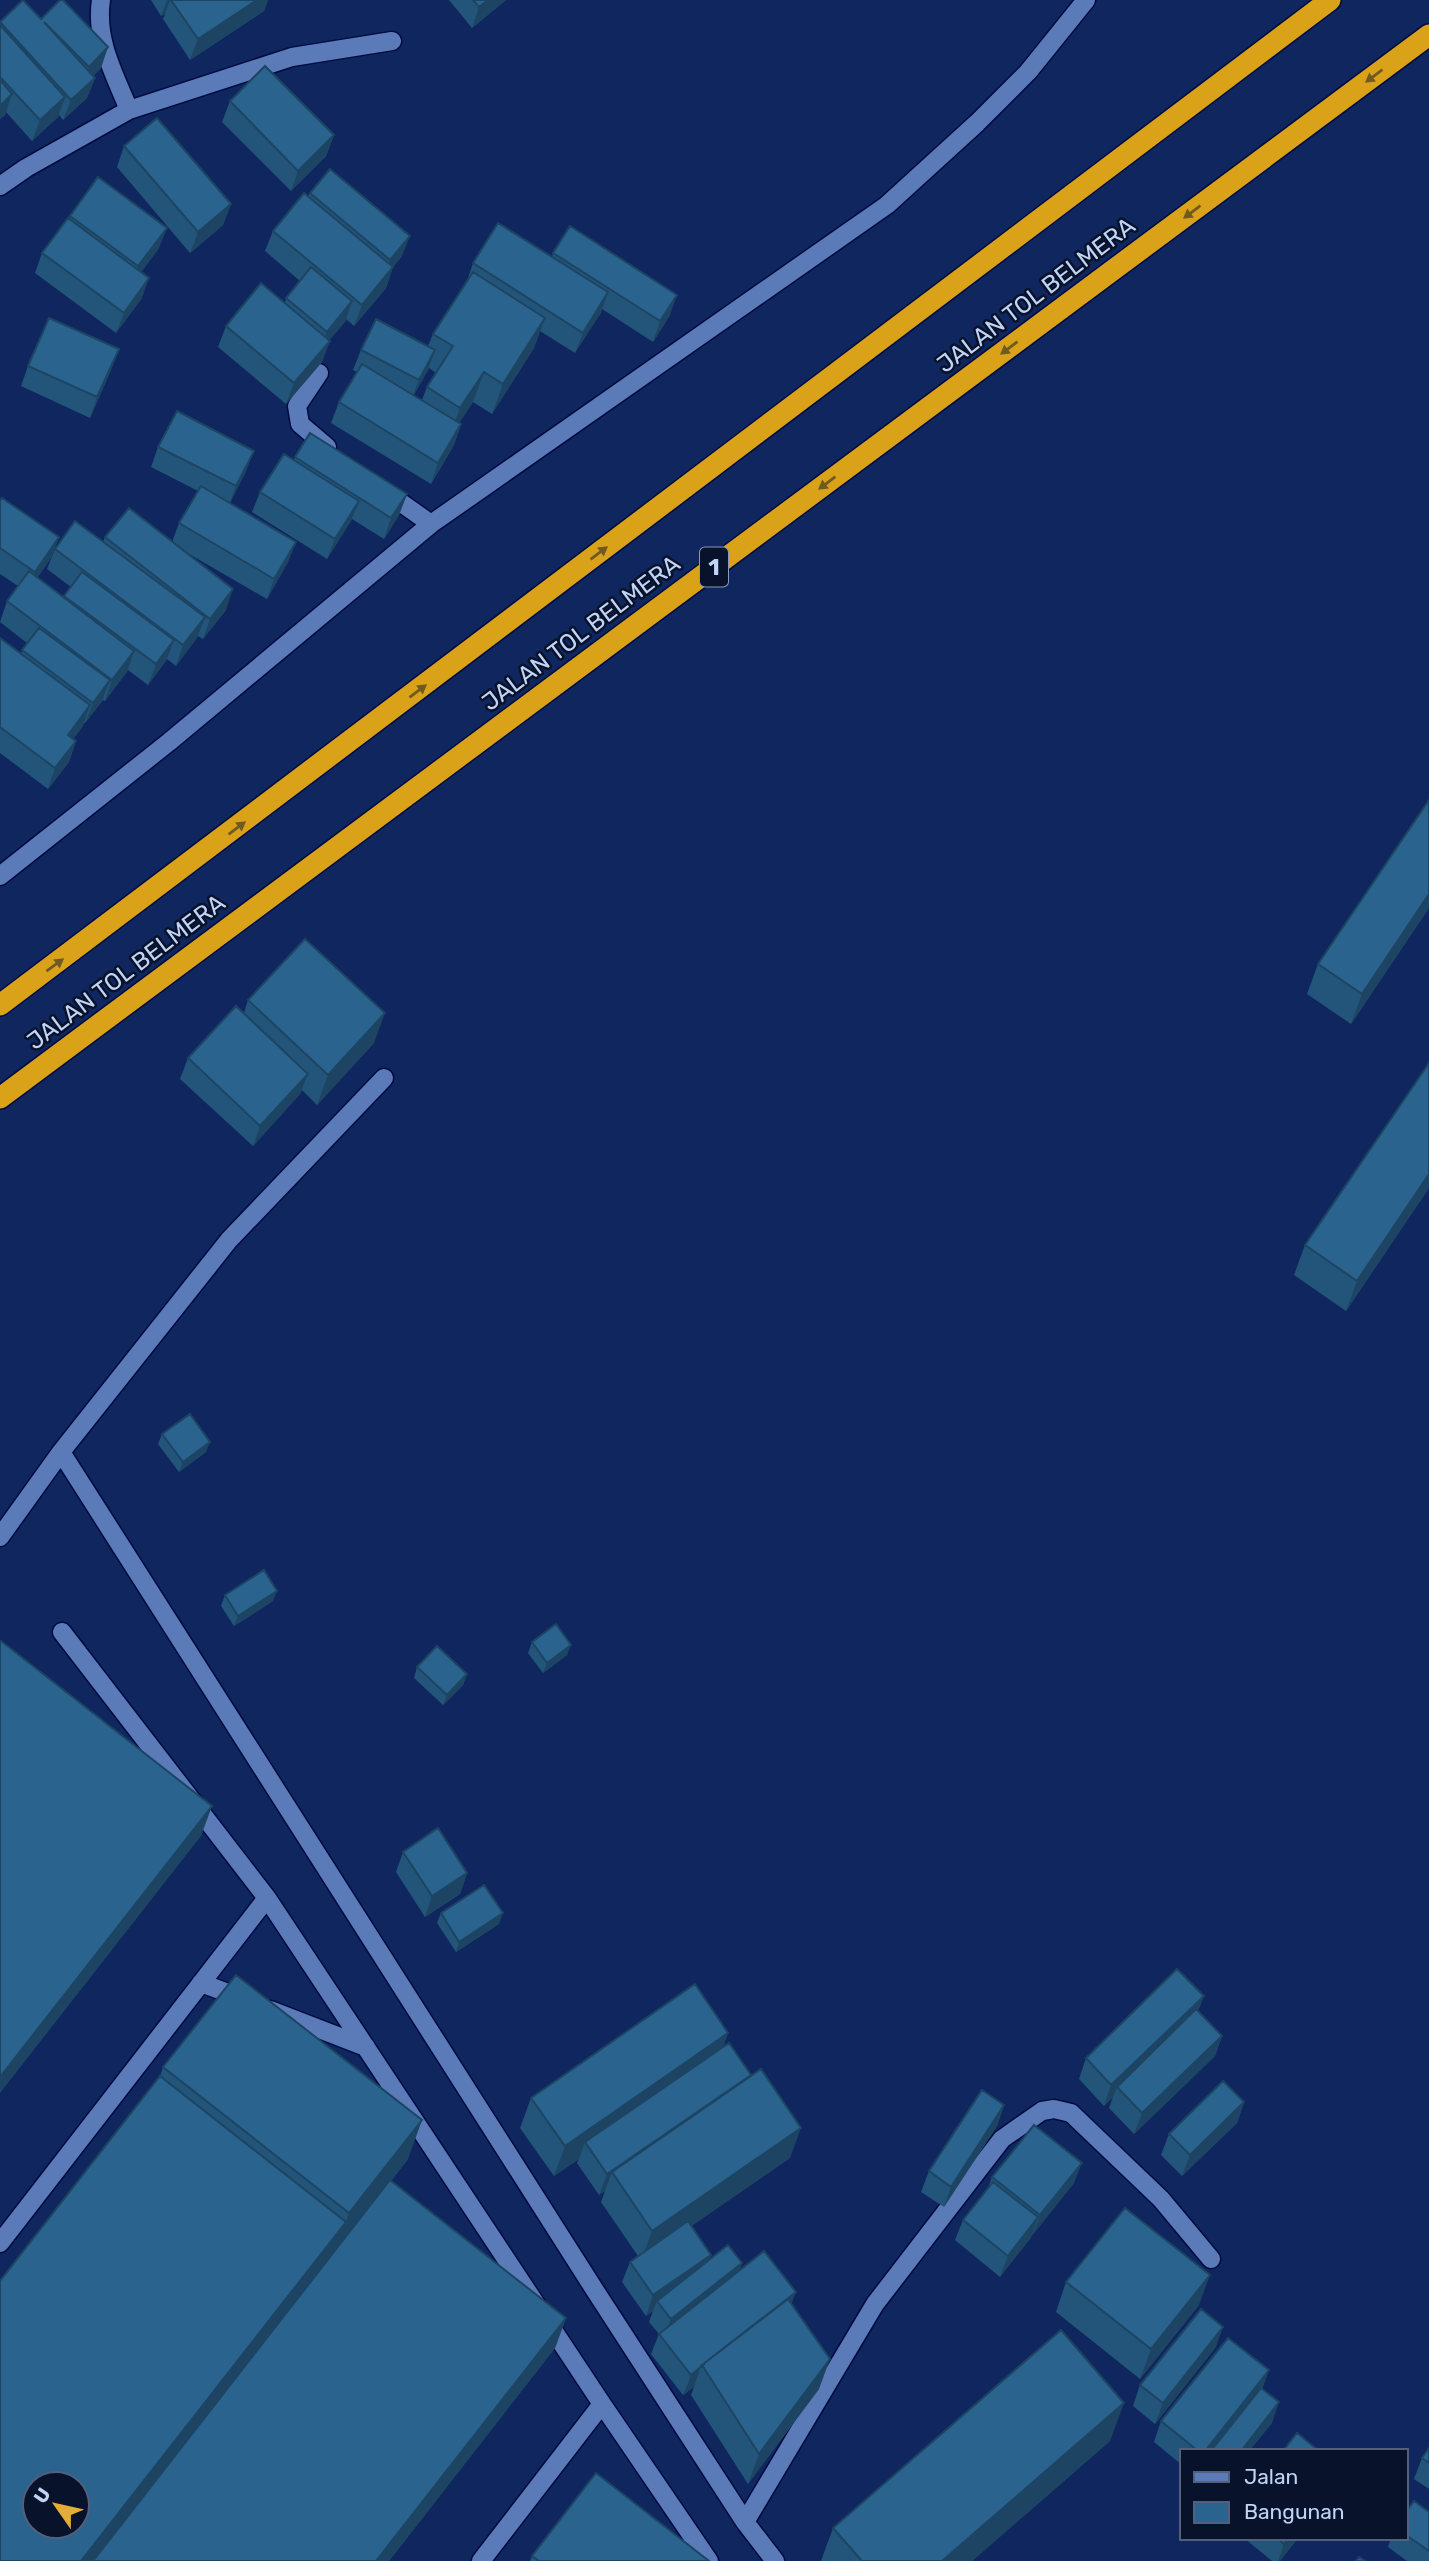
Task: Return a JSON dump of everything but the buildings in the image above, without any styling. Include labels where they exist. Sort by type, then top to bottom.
[{"type":"highway","name":"JALAN TOL BELMERA","points":[[0,1005],[1330,0]]},
{"type":"highway","name":"JALAN TOL BELMERA","points":[[0,1098],[1429,35]]},
{"type":"street","points":[[101,0],[98,19],[103,48],[128,110]]},
{"type":"street","points":[[0,876],[169,742],[431,524],[887,205],[977,123],[1028,72],[1086,0]]},
{"type":"street","points":[[0,186],[26,168],[128,110],[292,57],[392,41]]},
{"type":"street","points":[[319,373],[297,406],[300,424],[341,458]]},
{"type":"street","points":[[372,482],[431,524]]},
{"type":"street","points":[[0,1537],[61,1452],[229,1240],[384,1078]]},
{"type":"street","points":[[61,1452],[589,2281],[746,2522],[775,2561]]},
{"type":"street","points":[[62,1632],[267,1898],[709,2561]]},
{"type":"street","points":[[0,2243],[267,1898]]},
{"type":"street","points":[[201,1983],[366,2048]]},
{"type":"street","points":[[746,2522],[875,2304],[1002,2139],[1042,2111],[1054,2109],[1071,2113],[1161,2199],[1211,2259]]},
{"type":"street","points":[[481,2561],[602,2404]]}]
